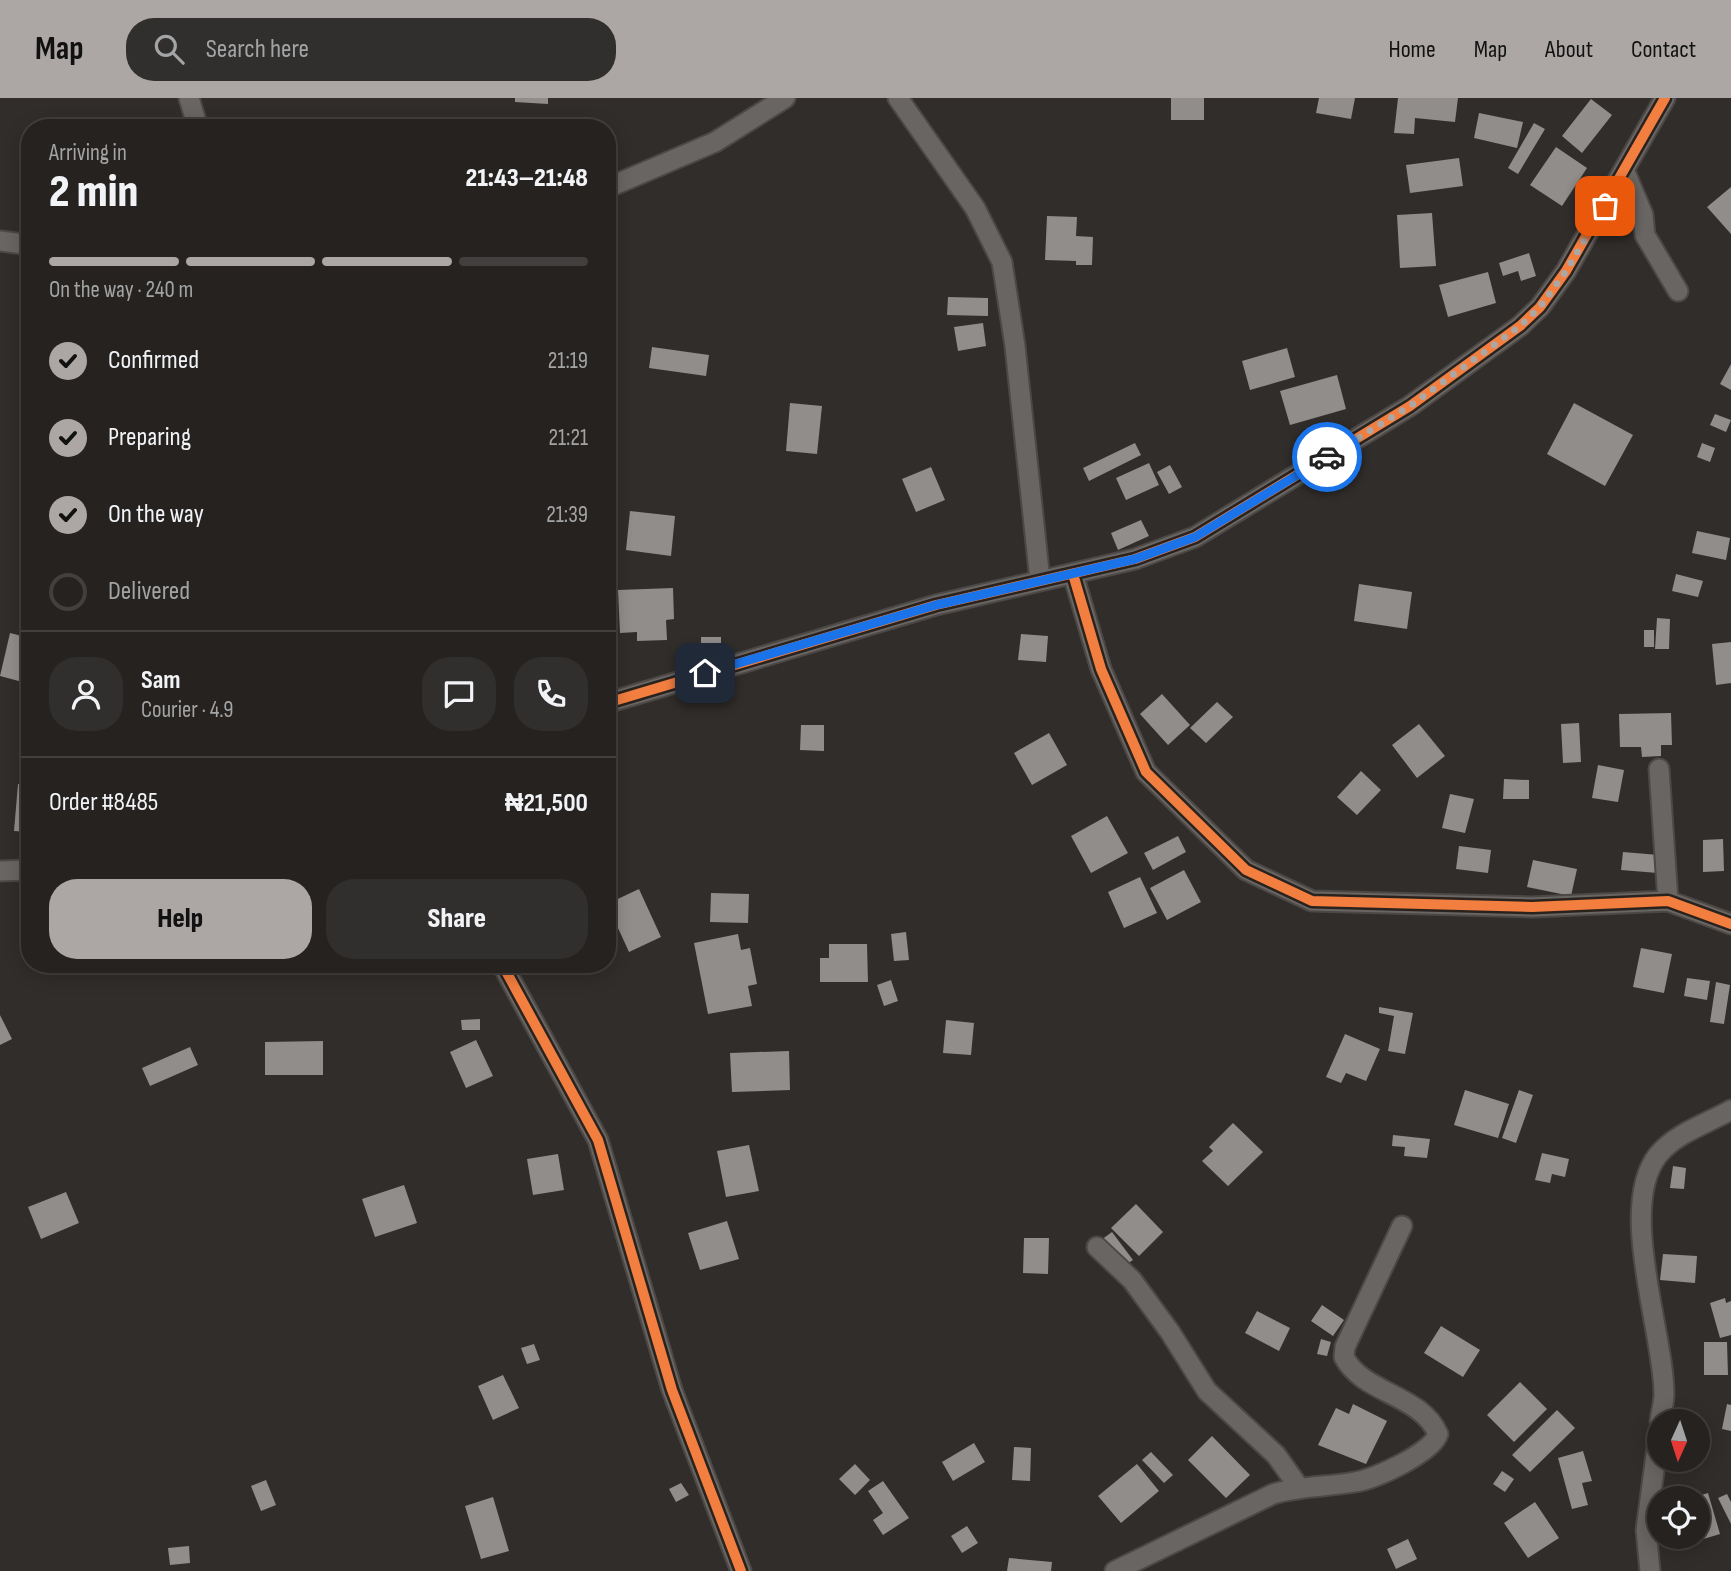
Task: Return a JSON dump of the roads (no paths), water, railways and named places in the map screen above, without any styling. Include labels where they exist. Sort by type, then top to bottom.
[{"type":"street","points":[[189,98],[195,119]]},
{"type":"street","points":[[616,184],[715,142],[785,98]]},
{"type":"street","points":[[898,98],[975,208],[1002,262],[1016,346],[1040,582]]},
{"type":"street","points":[[616,700],[936,605],[1135,559],[1195,537],[1410,406],[1511,333],[1540,307],[1625,172],[1665,98]]},
{"type":"street","points":[[1625,172],[1643,215],[1645,235],[1678,291]]},
{"type":"street","points":[[0,241],[21,244]]},
{"type":"street","points":[[1073,574],[1101,669],[1146,772],[1246,870],[1312,901],[1532,907],[1668,901],[1731,924]]},
{"type":"street","points":[[1659,769],[1668,901]]},
{"type":"street","points":[[0,871],[21,870]]},
{"type":"street","points":[[507,973],[598,1140],[672,1390],[741,1571]]},
{"type":"street","points":[[1662,1409],[1664,1394],[1644,1252],[1643,1214],[1647,1177],[1657,1157],[1675,1139],[1731,1110]]},
{"type":"street","points":[[1115,1571],[1249,1505],[1298,1486],[1358,1482],[1423,1452],[1436,1442],[1438,1434],[1427,1416],[1357,1374],[1344,1357],[1345,1347],[1402,1226]]},
{"type":"street","points":[[1097,1247],[1132,1280],[1170,1332],[1207,1391],[1276,1455],[1298,1486]]},
{"type":"street","points":[[1650,1571],[1646,1530],[1654,1472]]}]
